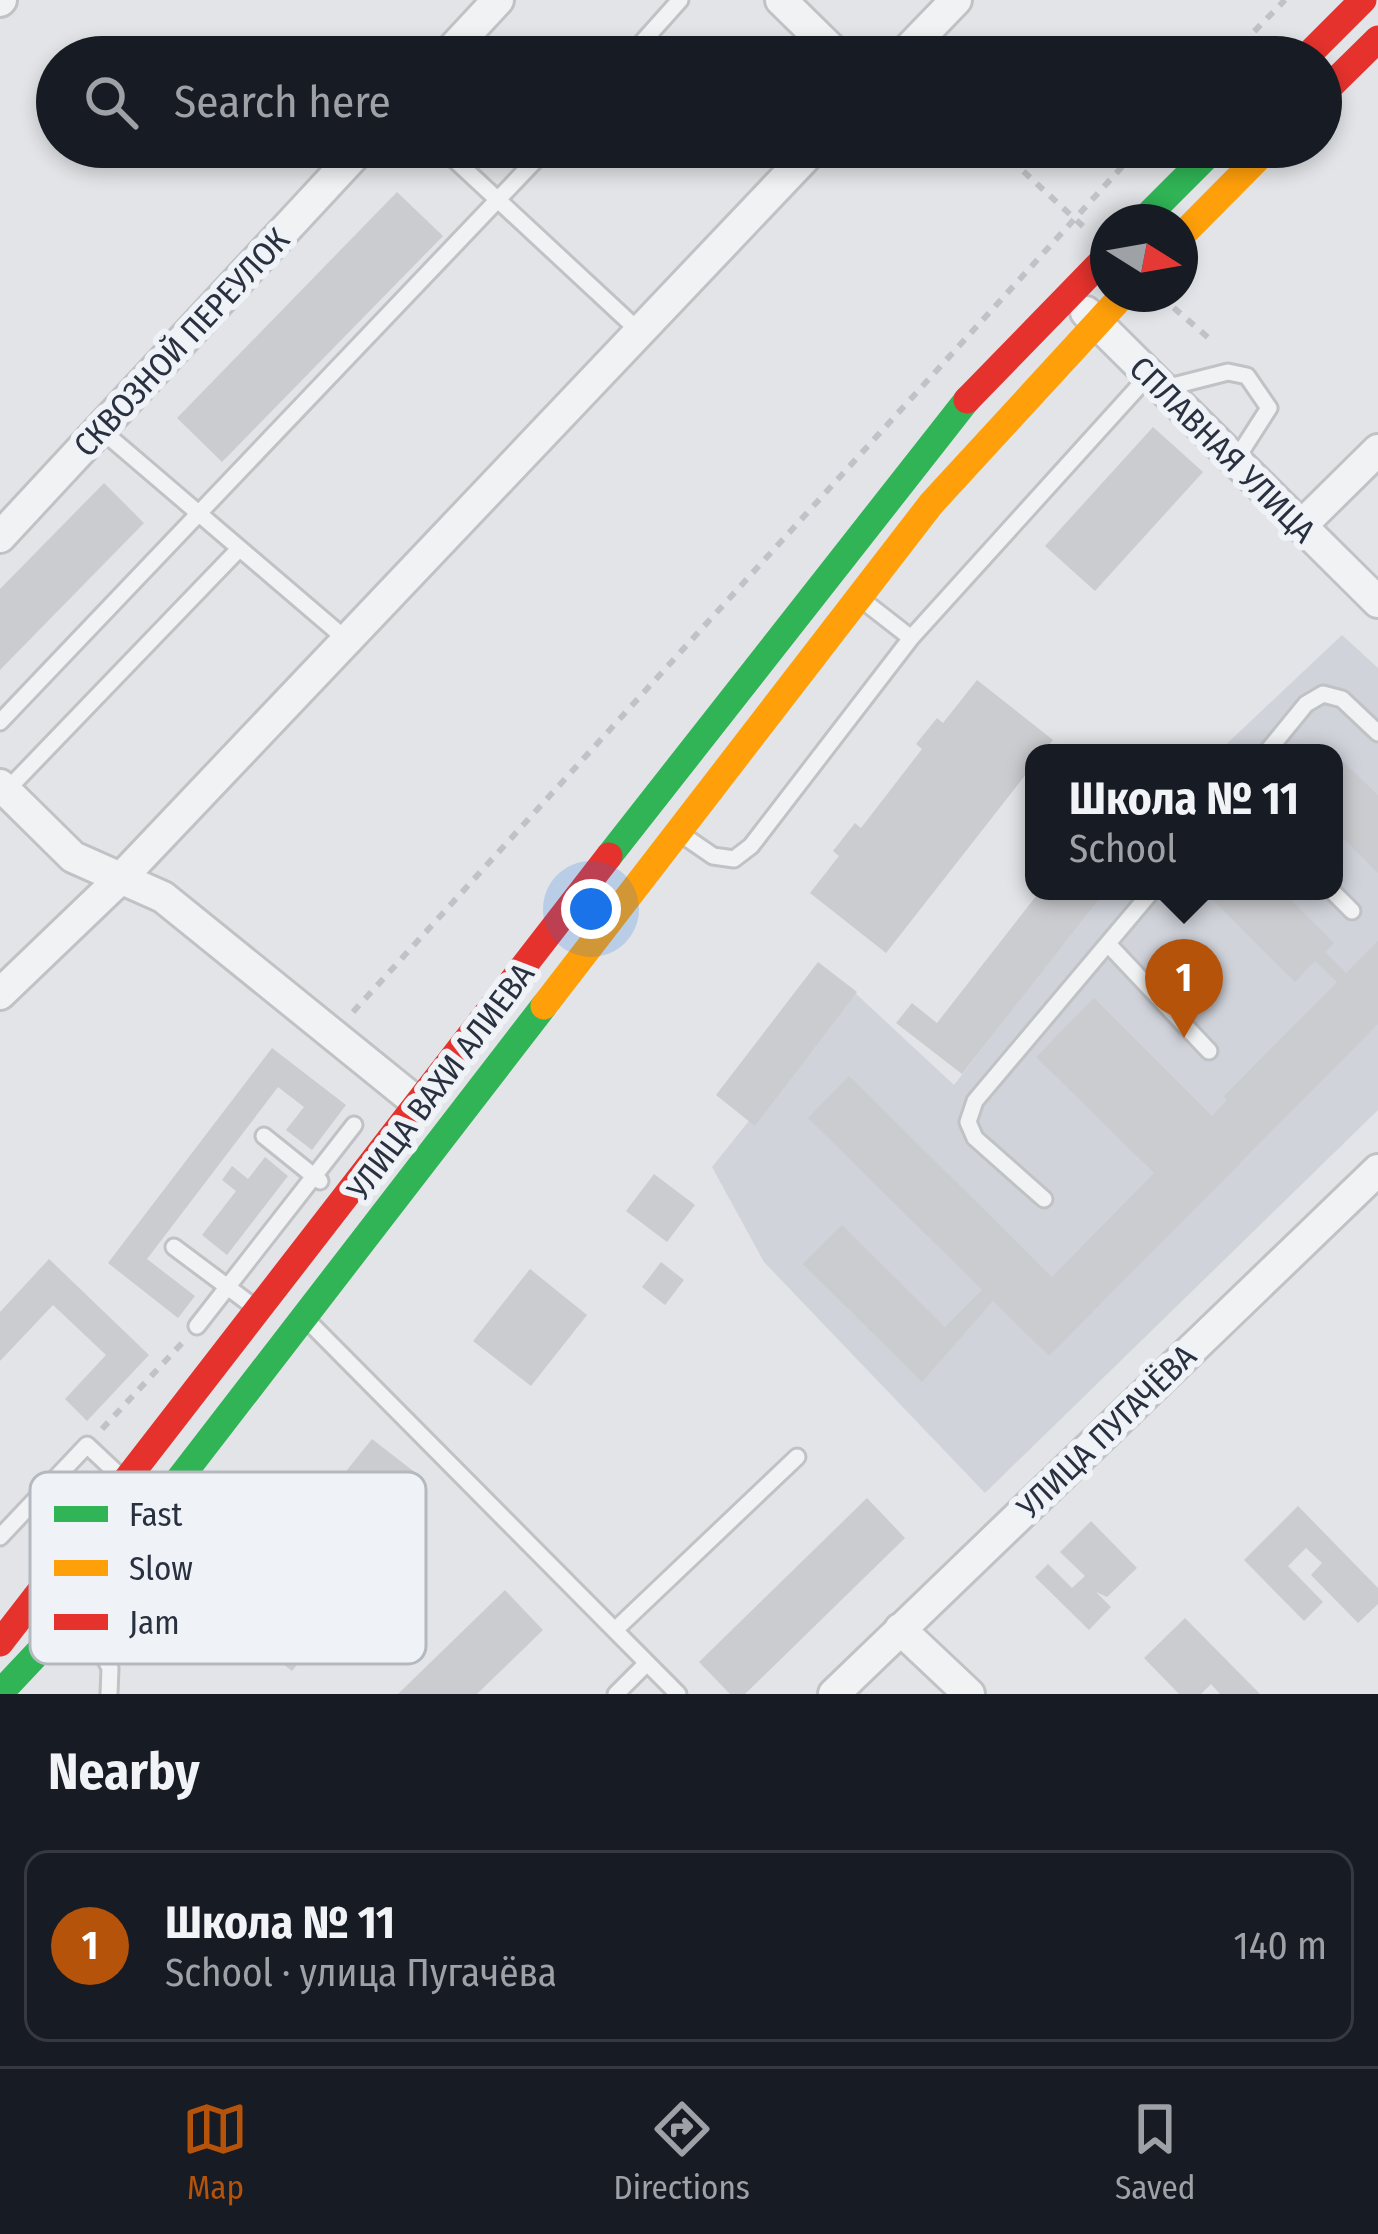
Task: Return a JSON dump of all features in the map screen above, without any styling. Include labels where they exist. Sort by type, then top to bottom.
[{"type":"main road","points":[[1327,36],[1363,0]]},
{"type":"main road","points":[[1342,74],[1378,39]]},
{"type":"main road","points":[[1160,204],[1195,168]]},
{"type":"main road","points":[[1198,219],[1248,168]]},
{"type":"main road","name":"УЛИЦА ВАХИ АЛИЕВА","points":[[136,1472],[943,424],[1069,295],[1090,264]]},
{"type":"main road","name":"УЛИЦА ВАХИ АЛИЕВА","points":[[185,1472],[931,504],[1106,312]]},
{"type":"main road","name":"УЛИЦА ВАХИ АЛИЕВА","points":[[0,1643],[30,1606]]},
{"type":"main road","name":"УЛИЦА ВАХИ АЛИЕВА","points":[[0,1694],[30,1662]]},
{"type":"street","points":[[465,36],[498,0]]},
{"type":"street","points":[[781,0],[817,36]]},
{"type":"street","points":[[922,36],[956,0]]},
{"type":"street","name":"СКВОЗНОЙ ПЕРЕУЛОК","points":[[0,537],[342,168]]},
{"type":"street","points":[[0,994],[122,877],[795,168]]},
{"type":"street","name":"СПЛАВНАЯ УЛИЦА","points":[[1069,295],[1378,602]]},
{"type":"street","points":[[1300,526],[1378,450]]},
{"type":"street","points":[[3,788],[73,857],[163,897],[420,1105]]},
{"type":"street","name":"УЛИЦА ПУГАЧЁВА","points":[[834,1694],[1378,1170]]},
{"type":"street","points":[[900,1629],[969,1694]]},
{"type":"lane","points":[[648,36],[680,0]]},
{"type":"lane","points":[[462,168],[640,332]]},
{"type":"lane","points":[[0,722],[529,168]]},
{"type":"lane","points":[[677,831],[712,856],[734,859],[751,846],[911,638],[1156,382],[1228,372],[1246,376],[1269,408],[1235,461]]},
{"type":"lane","points":[[100,429],[348,641]]},
{"type":"lane","points":[[3,788],[238,549]]},
{"type":"lane","points":[[859,598],[911,638]]},
{"type":"lane","points":[[1273,744],[1306,704],[1324,694],[1342,699],[1378,733]]},
{"type":"lane","points":[[1044,1199],[975,1138],[968,1122],[975,1101],[1144,900]]},
{"type":"lane","points":[[1341,900],[1352,911]]},
{"type":"lane","points":[[1108,944],[1209,1051]]},
{"type":"lane","points":[[197,1327],[354,1125]]},
{"type":"lane","points":[[264,1136],[346,1202]]},
{"type":"lane","points":[[174,1247],[260,1312]]},
{"type":"lane","points":[[304,1317],[679,1694]]},
{"type":"lane","points":[[61,1472],[87,1444],[116,1472]]},
{"type":"lane","points":[[615,1630],[797,1457]]},
{"type":"lane","points":[[0,1537],[30,1505]]},
{"type":"lane","points":[[616,1694],[647,1663]]},
{"type":"lane","points":[[108,1664],[109,1694]]},
{"type":"path","points":[[1250,36],[1285,0]]},
{"type":"path","points":[[1020,168],[1090,235]]},
{"type":"path","points":[[333,1034],[1120,168]]},
{"type":"path","points":[[1179,312],[1211,340]]},
{"type":"path","points":[[87,1444],[197,1327]]},
{"type":"shaded area","points":[[1342,635],[1378,668],[1378,1110],[985,1493],[764,1262],[712,1167],[853,991],[954,1085],[1096,900],[1343,900],[1343,744],[1227,744]]},
{"type":"building","points":[[397,192],[443,236],[222,462],[177,418]]},
{"type":"building","points":[[1153,427],[1203,472],[1095,591],[1045,546]]},
{"type":"building","points":[[104,483],[144,523],[0,670],[0,589]]},
{"type":"building","points":[[977,680],[1053,740],[1025,744],[1025,775],[886,953],[810,893],[839,856],[833,851],[855,823],[861,828],[922,749],[916,744],[937,718],[943,723]]},
{"type":"building","points":[[1343,762],[1378,795],[1378,873],[1343,838]]},
{"type":"building","points":[[1033,900],[1098,900],[962,1074],[896,1023],[912,1003],[937,1023]]},
{"type":"building","points":[[1213,900],[1291,900],[1334,943],[1325,952],[1346,973],[1378,941],[1378,1024],[1049,1356],[993,1301],[922,1382],[803,1264],[842,1225],[945,1327],[982,1290],[808,1118],[849,1076],[1052,1277],[1154,1173],[1036,1057],[1094,998],[1212,1116],[1227,1100],[1224,1096],[1337,982],[1315,961],[1295,982]]},
{"type":"building","points":[[818,962],[857,992],[755,1126],[716,1095]]},
{"type":"building","points":[[272,1048],[346,1105],[312,1150],[286,1130],[304,1107],[278,1087],[147,1259],[195,1296],[178,1318],[108,1263]]},
{"type":"building","points":[[265,1157],[288,1176],[227,1255],[202,1235],[236,1191],[222,1180],[232,1166],[248,1179]]},
{"type":"building","points":[[654,1174],[695,1205],[667,1242],[626,1211]]},
{"type":"building","points":[[49,1259],[149,1355],[87,1421],[65,1399],[106,1355],[53,1305],[0,1361],[0,1312]]},
{"type":"building","points":[[661,1262],[684,1280],[665,1305],[642,1287]]},
{"type":"building","points":[[530,1269],[587,1315],[531,1386],[473,1341]]},
{"type":"building","points":[[372,1439],[414,1472],[345,1472]]},
{"type":"building","points":[[867,1498],[905,1538],[745,1694],[730,1694],[699,1662]]},
{"type":"building","points":[[1298,1506],[1378,1588],[1378,1604],[1358,1623],[1311,1575],[1322,1563],[1306,1548],[1288,1566],[1323,1602],[1304,1621],[1244,1560]]},
{"type":"building","points":[[1091,1521],[1137,1568],[1107,1597],[1096,1592],[1111,1607],[1089,1630],[1035,1577],[1048,1564],[1072,1588],[1085,1576],[1060,1552]]},
{"type":"building","points":[[505,1590],[543,1630],[477,1694],[398,1694]]},
{"type":"building","points":[[1185,1618],[1260,1694],[1220,1694],[1211,1684],[1201,1694],[1179,1694],[1144,1658]]},
{"type":"traffic: fast","points":[[1159,204],[1195,168]]},
{"type":"traffic: fast","points":[[609,856],[967,400]]},
{"type":"traffic: fast","points":[[185,1472],[544,1006]]},
{"type":"traffic: fast","points":[[0,1693],[30,1661]]},
{"type":"traffic: slow","points":[[1198,219],[1248,168]]},
{"type":"traffic: slow","points":[[544,1006],[931,504],[1107,312]]},
{"type":"traffic: jam","points":[[1327,36],[1363,0]]},
{"type":"traffic: jam","points":[[1342,74],[1378,39]]},
{"type":"traffic: jam","points":[[967,400],[1090,274]]},
{"type":"traffic: jam","points":[[132,1472],[609,856]]},
{"type":"traffic: jam","points":[[0,1643],[30,1604]]},
{"type":"place","name":"Школа № 11","points":[[1184,1038]]}]
